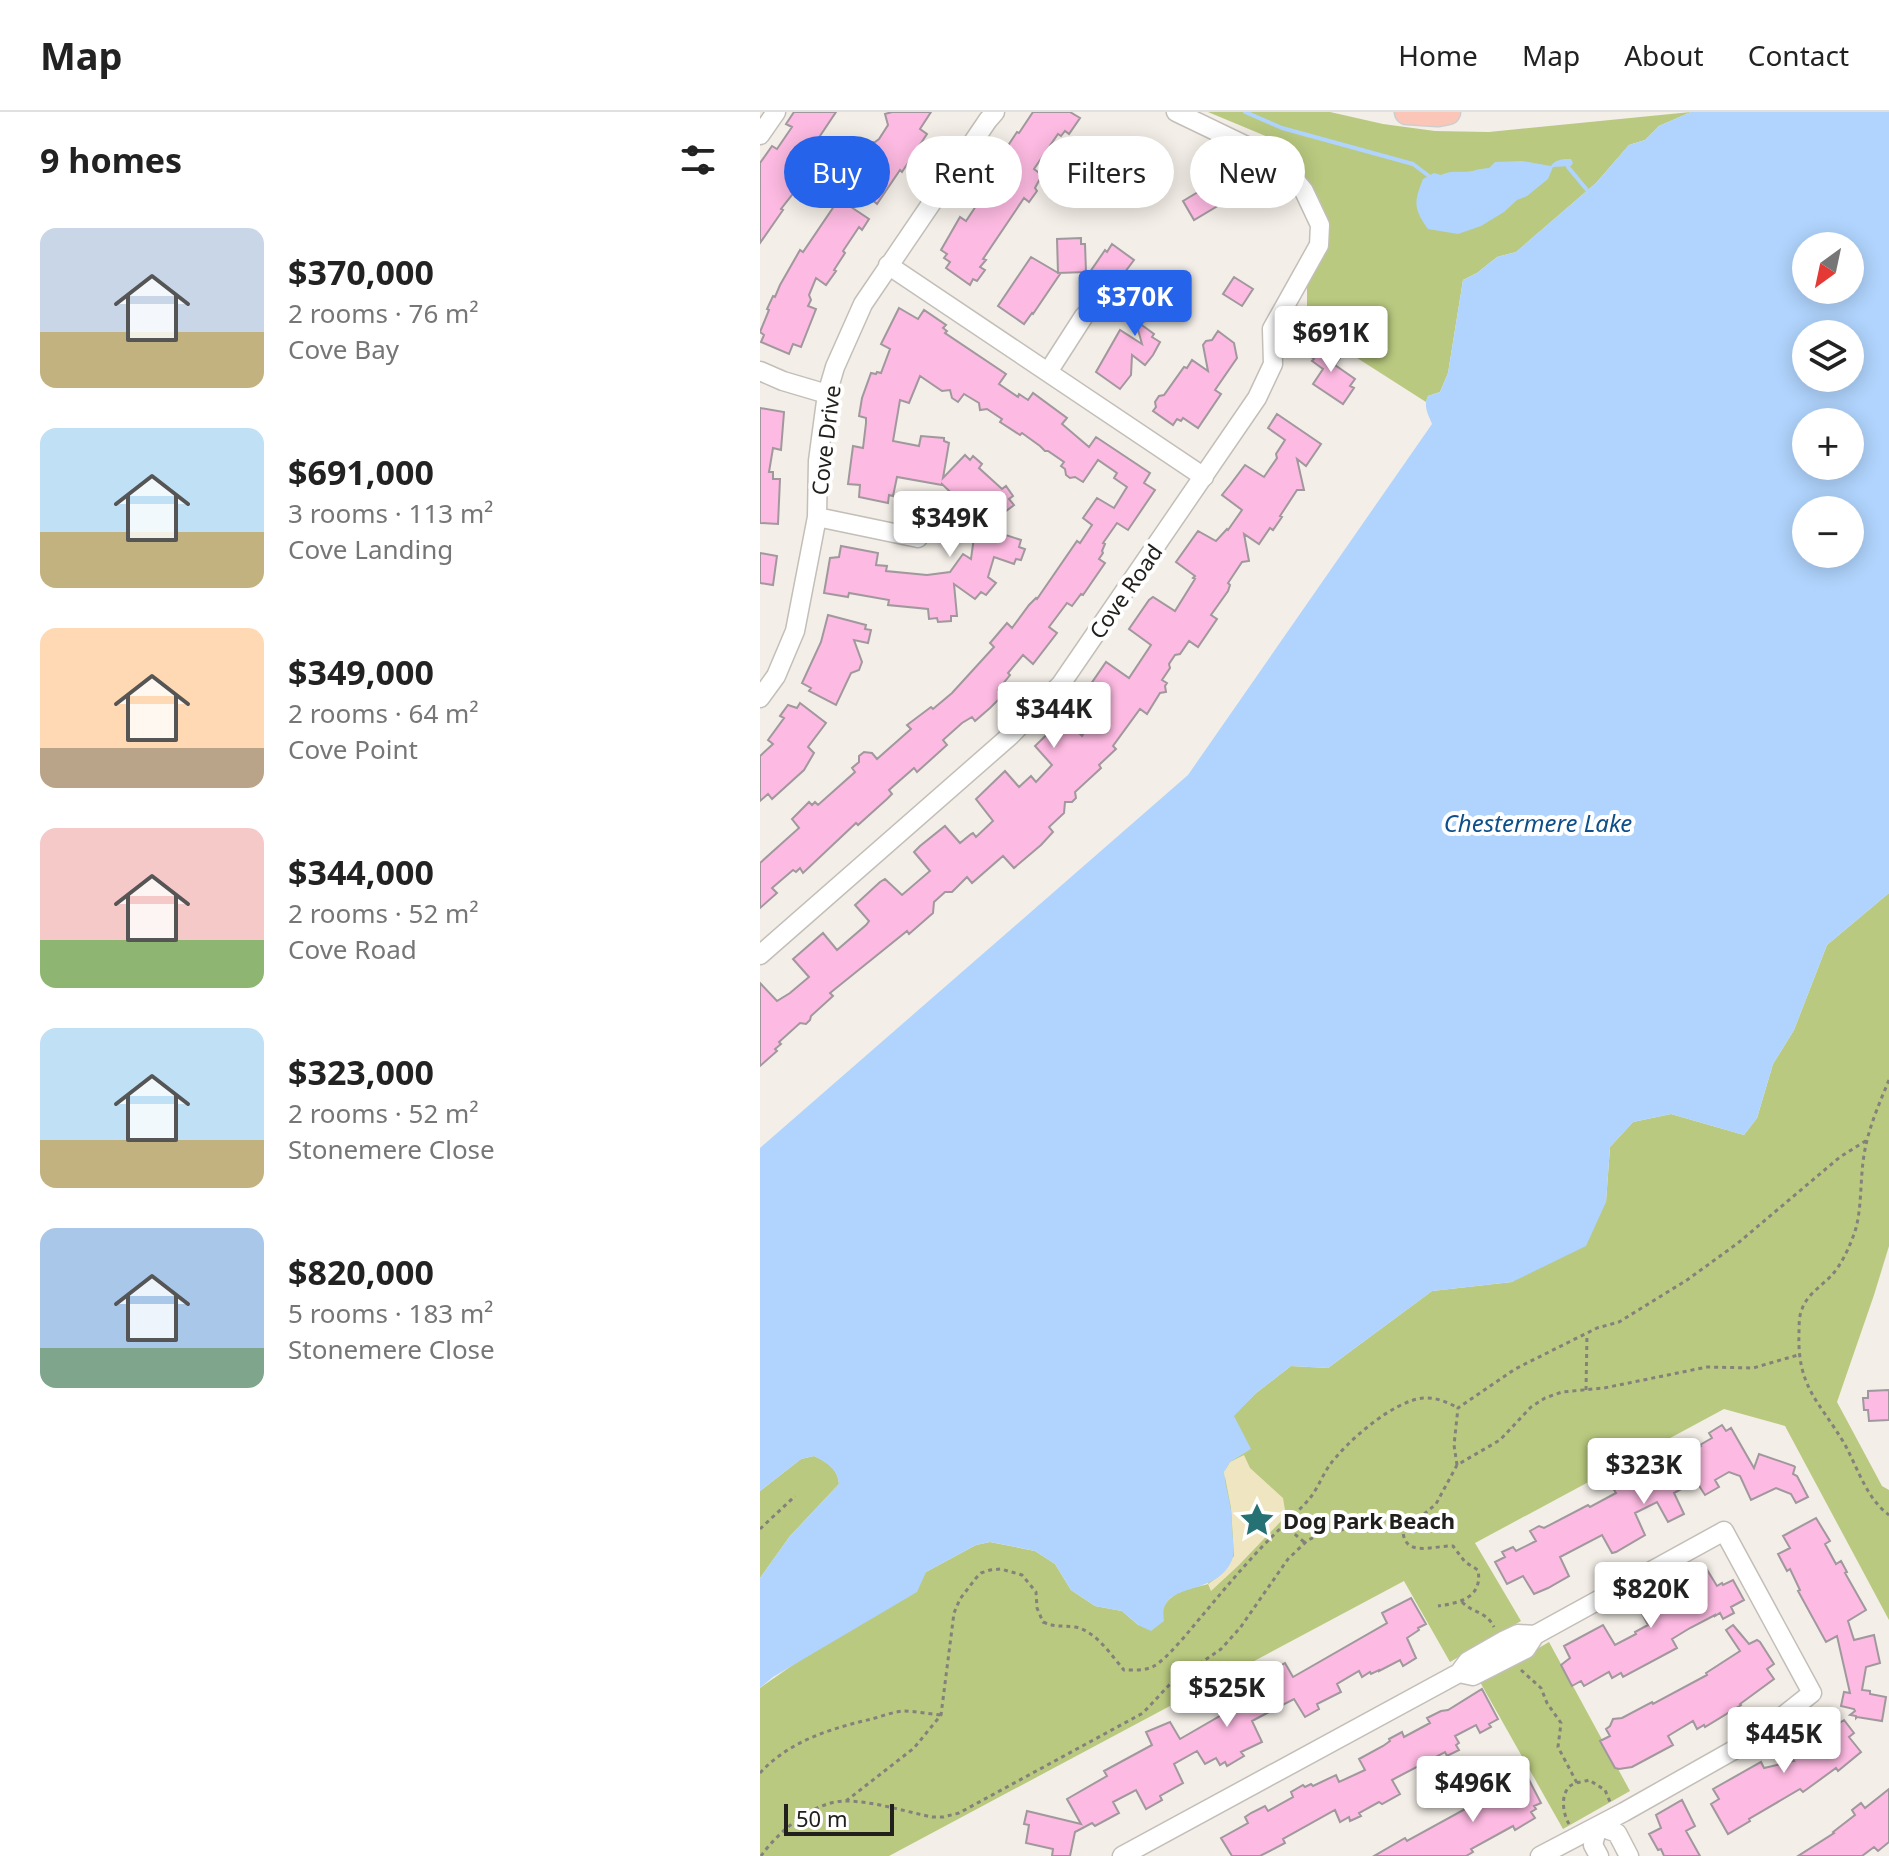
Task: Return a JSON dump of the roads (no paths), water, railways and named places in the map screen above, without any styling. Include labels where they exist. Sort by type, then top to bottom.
[{"type":"main road","points":[[1407,112],[1448,112]]},
{"type":"street","points":[[760,135],[776,112]]},
{"type":"street","name":"Cove Road","points":[[760,955],[1011,735],[1061,684],[1257,398],[1273,364],[1272,329],[1319,245],[1320,225],[1304,191],[1287,170],[1255,150],[1176,112]]},
{"type":"street","name":"Cove Drive","points":[[760,698],[776,676],[795,631],[817,517],[818,461],[827,394],[848,335],[888,265],[991,115]]},
{"type":"street","points":[[888,265],[1204,477]]},
{"type":"street","points":[[1048,372],[1084,316]]},
{"type":"street","points":[[760,371],[827,394]]},
{"type":"street","points":[[817,517],[918,538]]},
{"type":"street","points":[[1122,1856],[1459,1673],[1468,1661],[1503,1641],[1518,1634],[1535,1635],[1724,1531],[1812,1693],[1755,1738],[1540,1856]]},
{"type":"street","points":[[1598,1826],[1593,1845],[1599,1856]]},
{"type":"street","points":[[1598,1826],[1617,1833],[1629,1856]]},
{"type":"water","name":"Chestermere Lake","points":[[1691,112],[1889,112],[1889,893],[1827,945],[1794,1030],[1773,1064],[1757,1118],[1744,1135],[1671,1114],[1633,1122],[1610,1147],[1606,1202],[1586,1246],[1512,1282],[1432,1291],[1328,1368],[1291,1366],[1256,1393],[1234,1416],[1251,1449],[1230,1462],[1224,1472],[1231,1510],[1232,1560],[1214,1580],[1169,1599],[1164,1608],[1164,1621],[1151,1631],[1138,1625],[1122,1611],[1095,1606],[1071,1590],[1055,1564],[1035,1551],[990,1542],[976,1545],[926,1572],[917,1592],[773,1677],[760,1688],[760,1578],[790,1536],[839,1484],[834,1470],[814,1456],[801,1459],[760,1491],[760,1148],[1188,775],[1432,424],[1426,403],[1428,396],[1440,392],[1448,373],[1463,280],[1497,257],[1516,252],[1596,183],[1629,145],[1645,140],[1659,126]]},
{"type":"water","points":[[1571,159],[1571,166],[1553,167],[1548,179],[1504,212],[1481,226],[1458,234],[1428,229],[1417,210],[1423,179],[1434,173],[1467,172],[1489,168],[1495,162],[1522,161],[1551,166],[1557,161]]},
{"type":"waterway","points":[[1245,112],[1282,128],[1413,164],[1429,176]]},
{"type":"waterway","points":[[1568,167],[1587,190]]},
{"type":"waterway","points":[[1410,1519],[1413,1532]]},
{"type":"place","name":"Dog Park Beach","points":[[1257,1520]]}]
